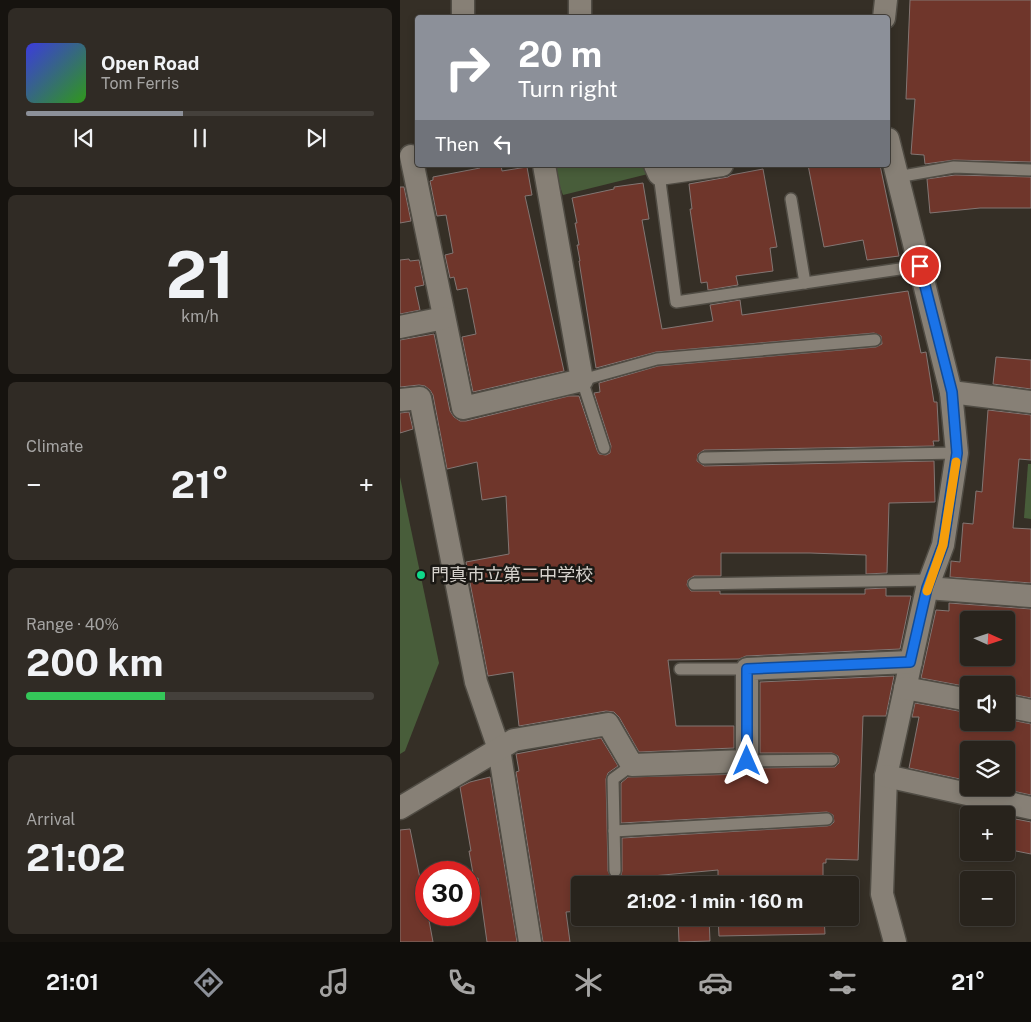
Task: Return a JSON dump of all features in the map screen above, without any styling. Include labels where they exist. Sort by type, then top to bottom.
[{"type":"street","points":[[463,0],[463,15]]},
{"type":"street","points":[[580,0],[580,15]]},
{"type":"street","points":[[884,15],[886,0]]},
{"type":"street","points":[[890,148],[952,392],[957,453],[943,545],[929,584],[886,776],[882,894],[895,942]]},
{"type":"street","points":[[409,156],[463,408],[582,380],[544,167]]},
{"type":"street","points":[[657,170],[696,167]]},
{"type":"street","points":[[400,327],[444,318]]},
{"type":"street","points":[[952,392],[1031,402]]},
{"type":"street","points":[[400,400],[420,398],[476,682],[499,749],[530,942]]},
{"type":"street","points":[[929,584],[1031,596]]},
{"type":"street","points":[[400,808],[514,740],[608,724],[632,765],[747,761],[747,669],[910,662]]},
{"type":"street","points":[[905,688],[960,698]]},
{"type":"street","points":[[1015,708],[1031,711]]},
{"type":"street","points":[[886,776],[1031,808]]},
{"type":"lane","points":[[897,177],[954,167],[1031,170]]},
{"type":"lane","points":[[657,170],[676,302],[920,266]]},
{"type":"lane","points":[[791,199],[805,283]]},
{"type":"lane","points":[[604,448],[582,380],[656,359],[875,340]]},
{"type":"lane","points":[[704,458],[957,453]]},
{"type":"lane","points":[[694,584],[929,584]]},
{"type":"lane","points":[[680,669],[747,669]]},
{"type":"lane","points":[[747,761],[832,760]]},
{"type":"lane","points":[[615,871],[613,779],[632,765]]},
{"type":"lane","points":[[614,831],[827,819]]},
{"type":"green space","points":[[553,167],[645,167],[648,174],[563,195]]},
{"type":"green space","points":[[1028,464],[1031,464],[1031,519],[1024,518]]},
{"type":"green space","points":[[400,477],[439,663],[405,751],[400,754]]},
{"type":"building","points":[[910,0],[1031,0],[1031,162],[954,160],[925,164],[924,155],[911,154],[915,99],[906,99]]},
{"type":"building","points":[[501,167],[502,171],[527,167],[532,195],[525,196],[564,371],[473,392],[462,337],[476,334],[467,288],[457,290],[454,277],[450,278],[445,255],[453,253],[446,215],[437,216],[430,181],[433,180],[433,177],[480,168]]},
{"type":"building","points":[[808,167],[880,167],[899,256],[867,260],[863,240],[824,247]]},
{"type":"building","points":[[763,169],[777,247],[770,248],[773,271],[736,276],[738,285],[708,290],[707,282],[701,283],[690,209],[692,209],[689,184]]},
{"type":"building","points":[[955,175],[1031,177],[1031,208],[980,208],[930,213],[927,179]]},
{"type":"building","points":[[643,183],[649,219],[642,220],[662,329],[713,321],[710,305],[740,300],[742,315],[908,291],[921,353],[926,352],[934,402],[937,402],[939,441],[933,441],[934,446],[704,450],[698,454],[697,461],[704,466],[934,461],[935,502],[889,503],[887,573],[866,574],[866,555],[721,553],[721,576],[694,576],[688,580],[687,585],[691,591],[720,591],[720,594],[865,594],[865,589],[886,588],[886,596],[911,596],[900,649],[746,656],[739,659],[668,660],[676,726],[734,726],[734,748],[639,752],[619,717],[614,712],[606,711],[519,726],[513,672],[488,676],[466,562],[509,554],[506,496],[482,500],[477,462],[447,469],[433,395],[425,386],[400,387],[400,340],[434,334],[450,411],[454,417],[460,421],[466,421],[569,396],[579,396],[597,450],[599,454],[606,455],[610,453],[611,446],[594,393],[600,392],[599,383],[658,366],[876,347],[882,344],[881,336],[874,333],[656,352],[596,368],[579,261],[577,245],[579,245],[575,223],[577,223],[572,198],[614,189],[614,187]]},
{"type":"building","points":[[400,187],[404,187],[411,221],[400,223]]},
{"type":"building","points":[[409,259],[410,261],[419,260],[424,285],[415,287],[420,310],[400,314],[400,260]]},
{"type":"building","points":[[996,357],[1031,360],[1031,389],[993,384]]},
{"type":"building","points":[[988,410],[1031,415],[1031,460],[1019,459],[1013,528],[1031,529],[1031,583],[950,577],[951,561],[960,562],[963,523],[973,524],[976,491],[982,492]]},
{"type":"building","points":[[409,412],[413,429],[400,433],[400,413]]},
{"type":"building","points":[[949,603],[1031,609],[1031,698],[1015,695],[1015,676],[960,676],[960,685],[921,678],[936,610],[949,611]]},
{"type":"building","points":[[894,676],[886,716],[863,716],[858,860],[826,859],[826,863],[823,863],[823,876],[718,876],[718,870],[652,876],[619,876],[622,871],[622,838],[827,826],[834,822],[833,815],[827,812],[621,823],[621,783],[628,777],[747,774],[758,768],[835,767],[839,763],[838,756],[832,753],[760,753],[760,682]]},
{"type":"building","points":[[915,703],[960,711],[960,731],[1015,731],[1015,721],[1031,724],[1031,795],[1015,792],[1015,741],[960,741],[960,779],[909,768],[919,717],[912,717]]},
{"type":"building","points":[[601,738],[618,766],[608,773],[606,779],[608,871],[610,876],[571,876],[571,912],[566,912],[570,942],[543,942],[516,772],[519,771],[516,754]]},
{"type":"building","points":[[490,777],[517,942],[487,942],[480,892],[480,861],[471,861],[469,851],[471,851],[460,787],[470,782]]},
{"type":"building","points":[[1015,819],[1031,822],[1031,854],[1015,851]]},
{"type":"building","points":[[410,829],[416,861],[415,926],[430,926],[433,942],[400,942],[400,830]]},
{"type":"building","points":[[678,926],[709,926],[710,941],[679,942]]},
{"type":"building","points":[[718,926],[824,926],[825,934],[719,936]]},
{"type":"slow traffic","points":[[927,591],[943,545],[956,462]]},
{"type":"place","name":"門真市立第二中学校","points":[[421,575]]},
{"type":"route","points":[[747,761],[747,669],[910,662],[927,588],[943,545],[957,453],[952,392],[920,266]]}]
